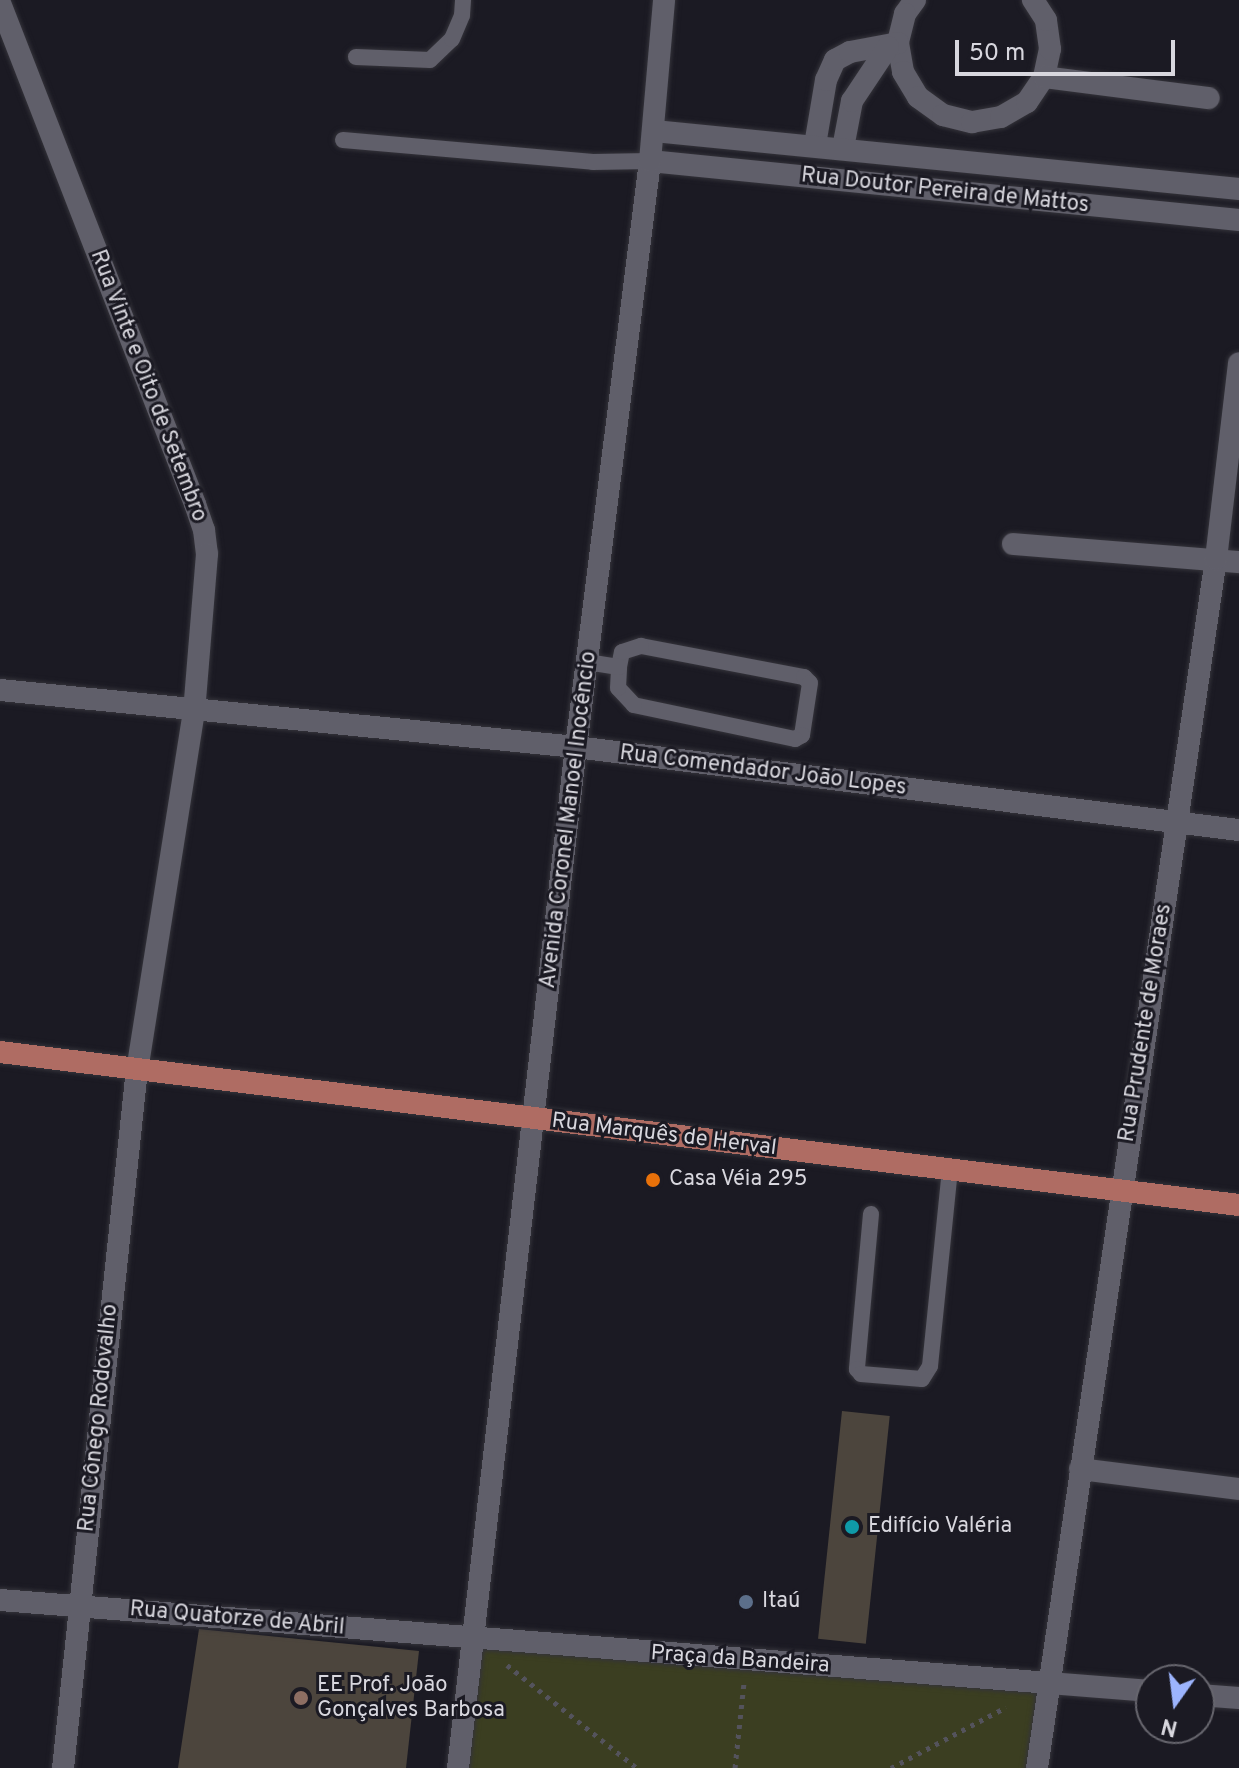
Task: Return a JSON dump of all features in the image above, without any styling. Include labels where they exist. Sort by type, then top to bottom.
[{"type":"main road","name":"Rua Marquês de Herval","points":[[0,1052],[1239,1205]]},
{"type":"street","name":"Avenida Coronel Manoel Inocêncio","points":[[475,1640],[576,747],[654,131],[664,0]]},
{"type":"street","points":[[843,148],[852,101],[893,45],[905,14],[915,0]]},
{"type":"street","points":[[893,45],[903,72],[918,97],[943,115],[972,122],[1001,117],[1027,102],[1044,77],[1050,49],[1046,20],[1033,0]]},
{"type":"street","name":"Rua Vinte e Oito de Setembro","points":[[0,3],[204,530],[207,554],[194,711],[137,1069]]},
{"type":"street","points":[[815,145],[826,80],[835,60],[850,52],[893,45]]},
{"type":"street","points":[[1044,77],[1209,98]]},
{"type":"street","name":"Rua Doutor Pereira de Mattos","points":[[654,131],[1239,189]]},
{"type":"street","name":"Rua Doutor Pereira de Mattos","points":[[650,161],[1239,220]]},
{"type":"street","points":[[969,193],[972,162]]},
{"type":"street","name":"Rua Prudente de Moraes","points":[[1049,1683],[1216,559],[1239,363]]},
{"type":"street","points":[[1013,544],[1239,562]]},
{"type":"street","name":"Rua Comendador João Lopes","points":[[0,690],[576,747],[1239,830]]},
{"type":"street","name":"Rua Cônego Rodovalho","points":[[63,1768],[137,1069]]},
{"type":"street","points":[[1080,1469],[1239,1489]]},
{"type":"street","name":"Rua Quatorze de Abril","points":[[0,1600],[475,1640]]},
{"type":"street","points":[[458,1768],[475,1640]]},
{"type":"street","name":"Praça da Bandeira","points":[[475,1640],[1135,1690]]},
{"type":"street","points":[[1037,1768],[1049,1683]]},
{"type":"street","points":[[1215,1696],[1239,1698]]},
{"type":"lane","points":[[356,57],[430,60],[452,39],[462,15],[463,0]]},
{"type":"lane","points":[[343,140],[593,162],[650,161]]},
{"type":"lane","points":[[641,646],[804,677],[810,683],[802,735],[795,739],[634,705],[618,688],[619,667],[622,652],[641,646]]},
{"type":"lane","points":[[587,662],[619,667]]},
{"type":"lane","points":[[871,1214],[857,1369],[861,1374],[922,1379],[930,1366],[950,1170]]},
{"type":"path","points":[[475,1640],[637,1768]]},
{"type":"path","points":[[735,1768],[747,1660]]},
{"type":"path","points":[[891,1768],[1010,1705]]},
{"type":"green space","points":[[477,1647],[1039,1691],[1030,1768],[463,1768]]},
{"type":"building","name":"Edifício Valéria","points":[[842,1411],[890,1416],[866,1644],[818,1639]]},
{"type":"building","name":"EE Prof. João Gonçalves Barbosa","points":[[199,1629],[419,1651],[406,1768],[178,1768]]},
{"type":"place","name":"Casa Véia 295","points":[[653,1180]]},
{"type":"place","name":"Edifício Valéria","points":[[852,1527]]},
{"type":"place","name":"Itaú","points":[[746,1602]]},
{"type":"place","name":"EE Prof. João Gonçalves Barbosa","points":[[301,1698]]}]
